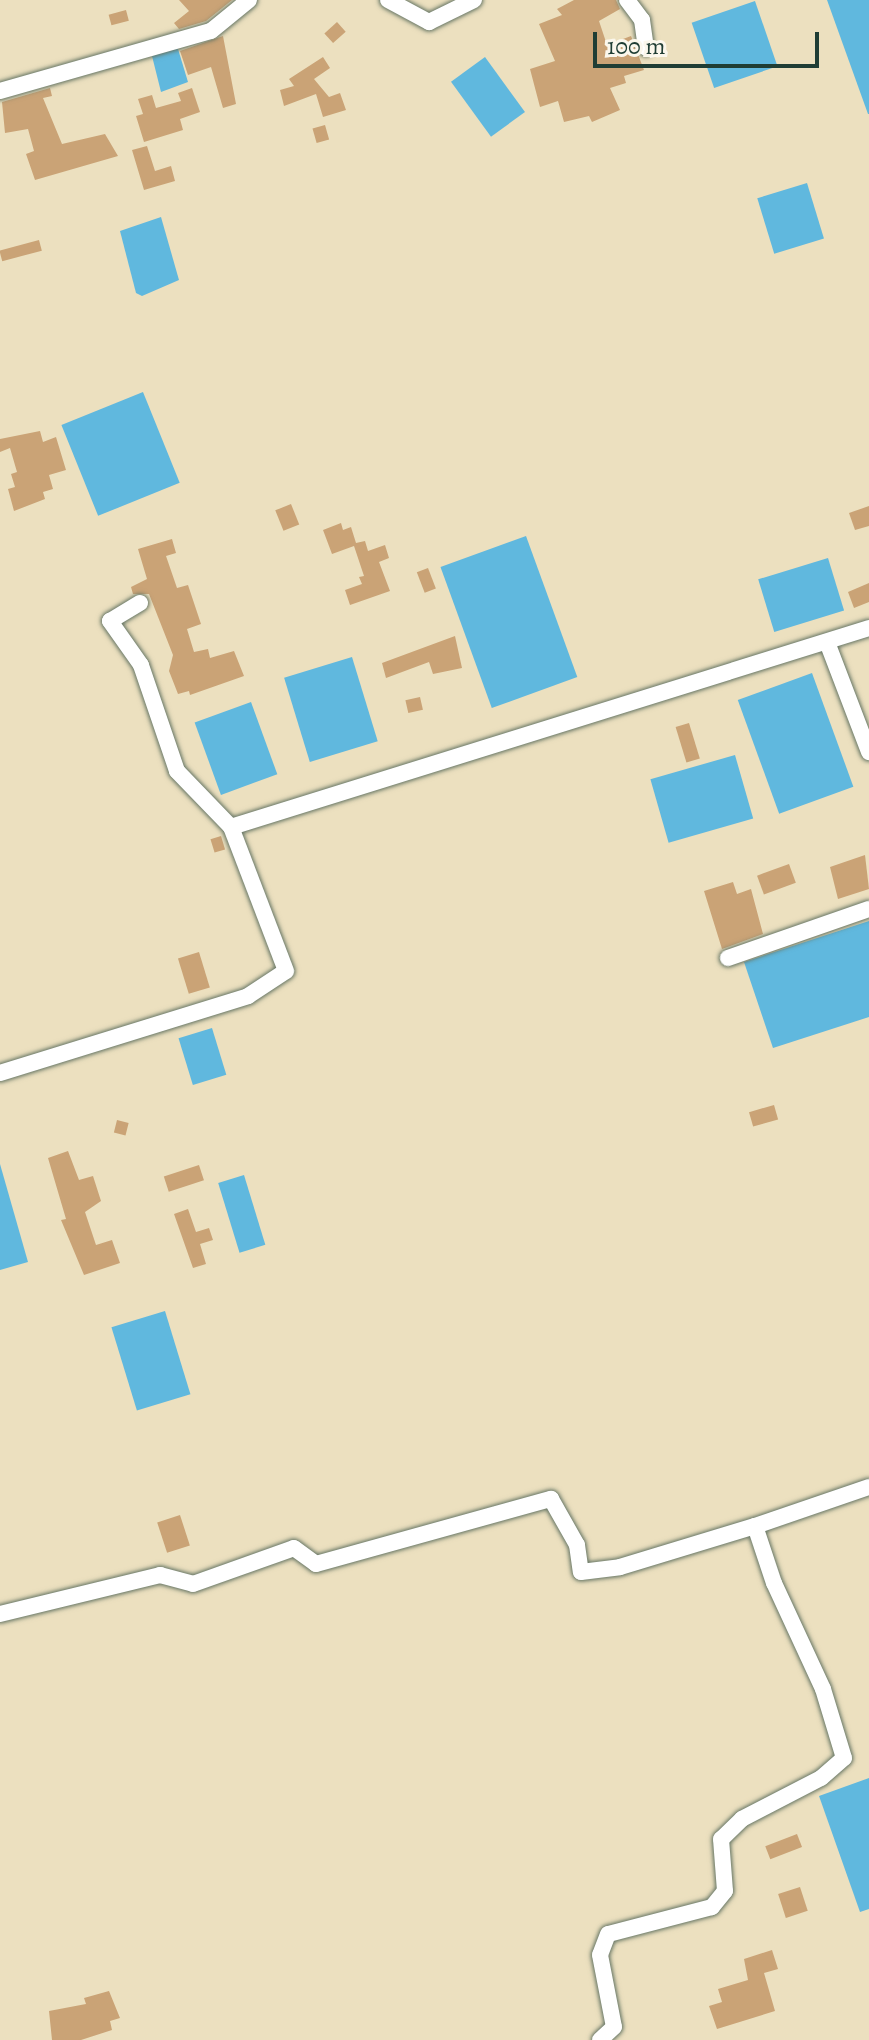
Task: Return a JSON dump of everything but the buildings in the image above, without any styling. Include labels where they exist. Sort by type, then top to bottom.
[{"type":"street","points":[[0,91],[211,31],[249,0]]},
{"type":"street","points":[[388,0],[429,22],[474,0]]},
{"type":"street","points":[[627,0],[642,20],[646,48]]},
{"type":"street","points":[[0,1073],[248,996],[286,971],[231,827],[177,771],[141,665],[110,621],[140,603]]},
{"type":"street","points":[[231,827],[869,628]]},
{"type":"street","points":[[827,642],[869,752]]},
{"type":"street","points":[[728,958],[869,909]]},
{"type":"street","points":[[0,1614],[160,1575],[193,1584],[294,1548],[316,1564],[551,1499],[577,1545],[581,1572],[620,1567],[869,1487]]},
{"type":"street","points":[[600,2040],[614,2027],[600,1955],[608,1934],[712,1907],[725,1891],[721,1839],[742,1819],[821,1778],[844,1758],[823,1689],[774,1583],[755,1526]]},
{"type":"water","points":[[827,0],[869,0],[869,114],[868,114]]},
{"type":"water","points":[[755,1],[777,66],[714,88],[692,23]]},
{"type":"water","points":[[178,49],[188,82],[161,92],[152,56]]},
{"type":"water","points":[[485,57],[525,112],[491,137],[451,82]]},
{"type":"water","points":[[807,183],[824,238],[774,254],[757,198]]},
{"type":"water","points":[[161,217],[179,280],[142,296],[136,293],[120,231]]},
{"type":"water","points":[[143,392],[180,483],[98,516],[61,425]]},
{"type":"water","points":[[526,536],[577,677],[492,708],[440,567]]},
{"type":"water","points":[[828,558],[844,611],[774,632],[758,579]]},
{"type":"water","points":[[352,657],[378,741],[310,762],[284,678]]},
{"type":"water","points":[[812,673],[853,787],[779,814],[738,700]]},
{"type":"water","points":[[251,702],[277,774],[221,795],[195,723]]},
{"type":"water","points":[[735,755],[753,818],[669,843],[650,779]]},
{"type":"water","points":[[869,921],[869,1017],[773,1048],[744,962]]},
{"type":"water","points":[[212,1028],[226,1075],[193,1085],[179,1038]]},
{"type":"water","points":[[0,1164],[28,1262],[0,1270]]},
{"type":"water","points":[[244,1175],[265,1245],[240,1253],[218,1183]]},
{"type":"water","points":[[165,1311],[190,1394],[137,1411],[111,1327]]},
{"type":"water","points":[[869,1778],[869,1909],[860,1912],[819,1796]]}]
